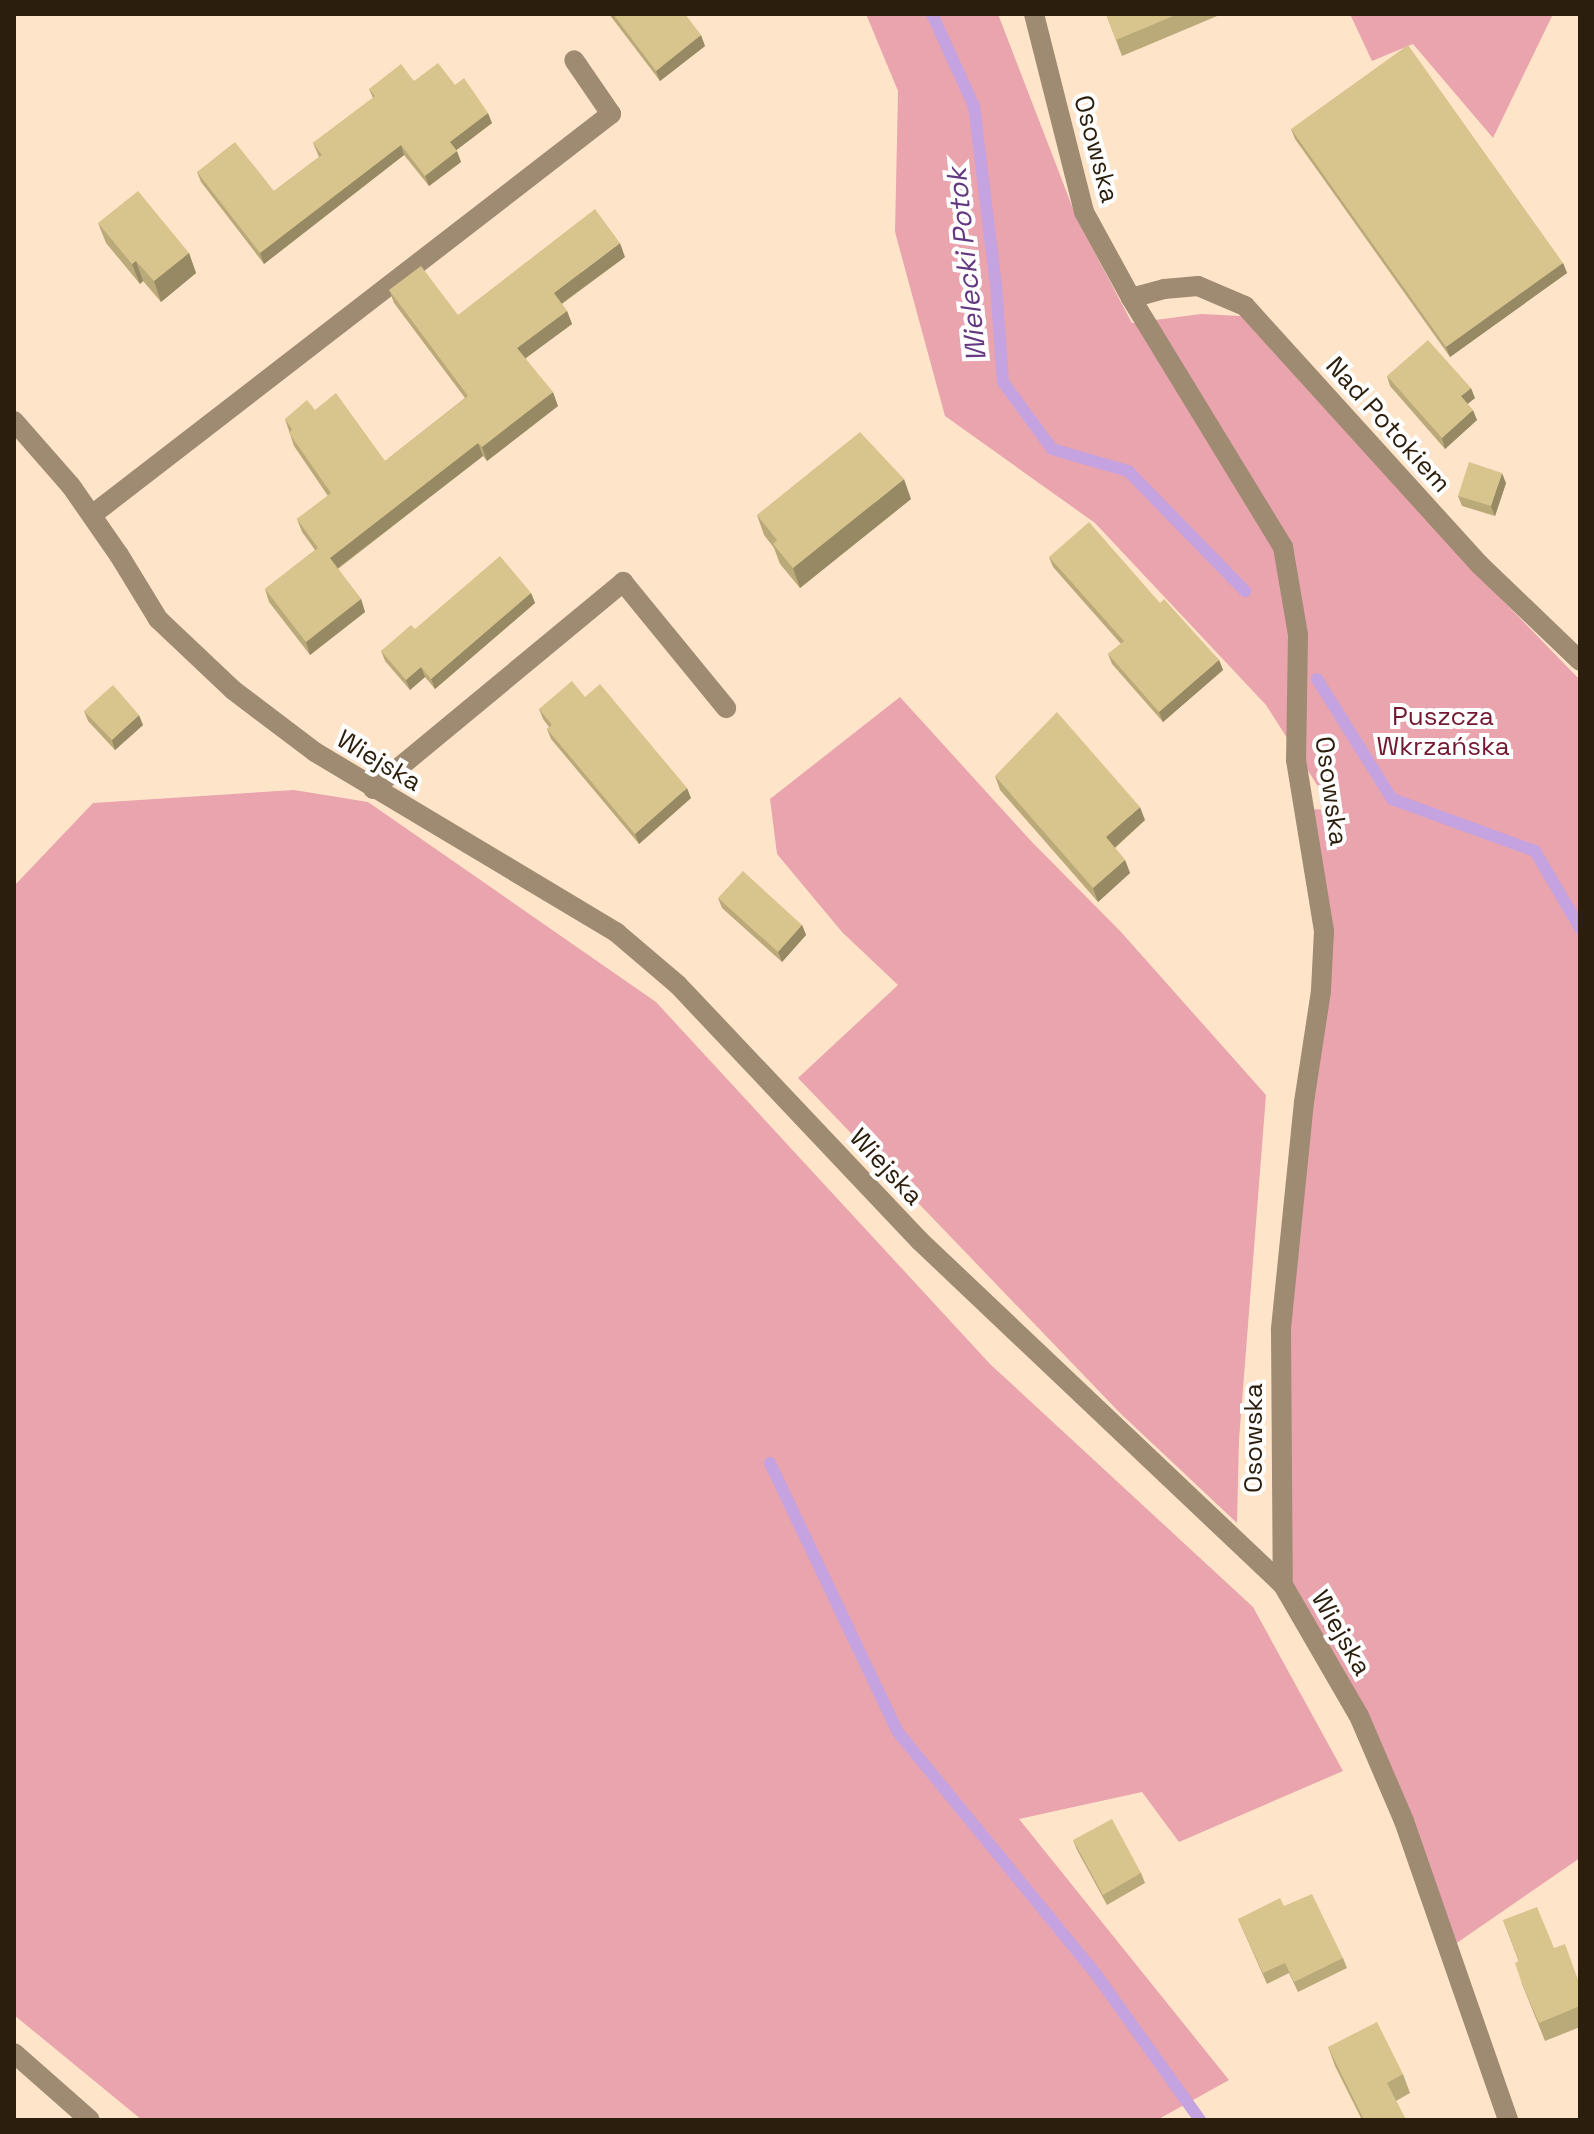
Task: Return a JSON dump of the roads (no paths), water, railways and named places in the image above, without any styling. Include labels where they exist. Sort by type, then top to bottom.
[{"type":"street","name":"Osowska","points":[[1034,14],[1084,212],[1131,298],[1283,547],[1298,635],[1296,760],[1324,931],[1321,991],[1304,1102],[1281,1330],[1283,1585]]},
{"type":"street","points":[[92,515],[611,114],[574,60]]},
{"type":"street","name":"Nad Potokiem","points":[[1131,298],[1164,289],[1198,286],[1245,306],[1479,564],[1580,661]]},
{"type":"street","name":"Wiejska","points":[[14,421],[92,515],[158,619],[233,690],[315,752],[373,789],[617,933],[678,985],[920,1241],[1283,1585],[1359,1716],[1404,1821],[1508,2120]]},
{"type":"street","points":[[373,789],[623,582],[726,708]]},
{"type":"street","points":[[14,2053],[90,2120]]},
{"type":"waterway","name":"Wielecki Potok","points":[[932,14],[974,106],[996,286],[1003,382],[1052,449],[1128,471],[1245,591]]},
{"type":"waterway","name":"Wielecki Potok","points":[[1317,679],[1392,799],[1535,851],[1580,928]]},
{"type":"waterway","points":[[770,1463],[897,1731],[1098,1977],[1200,2120]]},
{"type":"park label","name":"Puszcza Wkrzańska","points":[[1443,732]]}]
